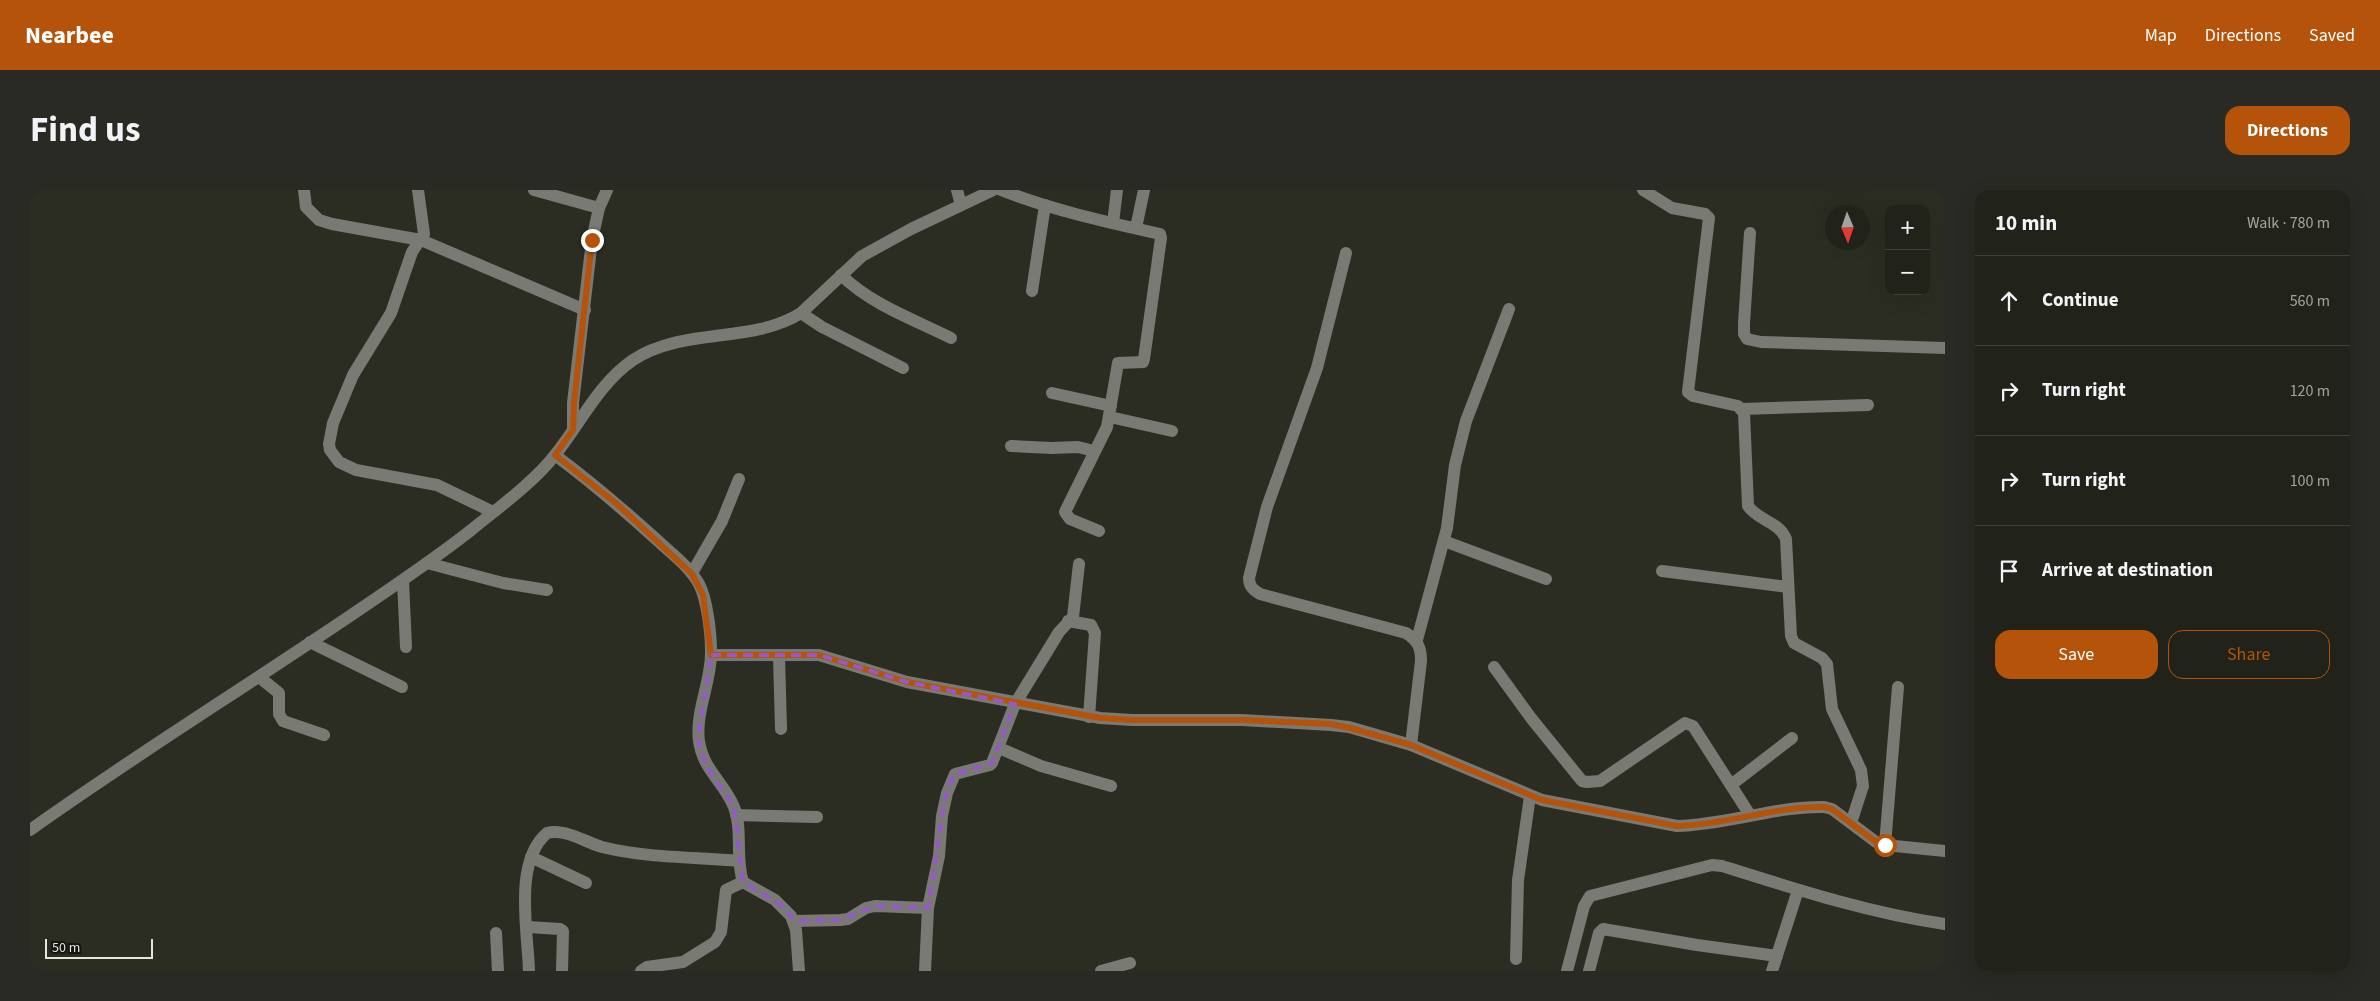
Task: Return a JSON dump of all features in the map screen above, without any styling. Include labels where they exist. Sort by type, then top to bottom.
[{"type":"street","points":[[304,190],[306,207],[319,220],[421,240],[585,310]]},
{"type":"street","points":[[418,190],[424,229],[421,240],[412,252],[391,313],[352,375],[333,423],[328,444],[339,462],[356,470],[437,485],[493,512]]},
{"type":"street","points":[[534,190],[599,208]]},
{"type":"street","points":[[573,430],[574,403],[592,240],[599,208],[607,190]]},
{"type":"street","points":[[957,190],[961,205]]},
{"type":"street","points":[[30,830],[95,784],[258,678],[427,563],[493,512],[555,455],[588,408],[619,372],[649,352],[672,344],[773,325],[801,313],[862,256],[881,244],[993,190]]},
{"type":"street","points":[[1001,190],[1045,205],[1113,224],[1160,234],[1161,242],[1144,360],[1143,362],[1118,363],[1110,411],[1094,452],[1065,512],[1070,519],[1099,531]]},
{"type":"street","points":[[1113,224],[1117,190]]},
{"type":"street","points":[[1136,228],[1144,190]]},
{"type":"street","points":[[1643,190],[1667,206],[1705,214],[1709,218],[1688,392],[1693,396],[1742,409],[1868,405]]},
{"type":"street","points":[[1032,291],[1045,205]]},
{"type":"street","points":[[1750,234],[1744,323],[1744,334],[1747,339],[1761,342],[1945,348]]},
{"type":"street","points":[[1346,253],[1317,368],[1267,507],[1249,584],[1254,591],[1260,594],[1406,633],[1417,640],[1421,649],[1421,662],[1411,745]]},
{"type":"street","points":[[841,276],[854,289],[870,299],[951,338]]},
{"type":"street","points":[[1417,640],[1444,541],[1455,465],[1466,421],[1509,309]]},
{"type":"street","points":[[801,313],[836,334],[903,368]]},
{"type":"street","points":[[1052,393],[1172,431]]},
{"type":"street","points":[[1742,409],[1745,418],[1746,501],[1752,512],[1782,531],[1786,539],[1791,636],[1794,643],[1822,658],[1827,664],[1832,709],[1861,770],[1863,786],[1850,823]]},
{"type":"street","points":[[1011,446],[1078,447],[1094,452]]},
{"type":"street","points":[[555,455],[617,504],[692,574],[703,595],[711,655],[698,739],[706,766],[729,798],[736,815],[739,861],[743,882],[783,906],[795,921],[799,971]]},
{"type":"street","points":[[692,574],[722,521],[739,479]]},
{"type":"street","points":[[1444,541],[1546,579]]},
{"type":"street","points":[[427,563],[503,583],[547,590]]},
{"type":"street","points":[[925,971],[928,908],[939,856],[945,798],[952,777],[956,774],[990,765],[999,748],[1015,704],[1059,632],[1073,617],[1080,564]]},
{"type":"street","points":[[1662,571],[1788,587]]},
{"type":"street","points":[[403,580],[406,648]]},
{"type":"street","points":[[1068,622],[1091,626],[1095,633],[1088,716]]},
{"type":"street","points":[[310,642],[402,687]]},
{"type":"street","points":[[711,655],[824,656],[900,680],[1015,704],[1088,716],[1132,720],[1242,720],[1331,724],[1386,736],[1530,796],[1572,807],[1677,826],[1694,826],[1750,816],[1824,807],[1832,809],[1876,842],[1885,845],[1945,851]]},
{"type":"street","points":[[779,656],[781,729]]},
{"type":"street","points":[[1494,666],[1531,718],[1582,781],[1600,781],[1685,723],[1692,726],[1750,816]]},
{"type":"street","points":[[258,678],[276,689],[279,694],[279,714],[283,720],[324,735]]},
{"type":"street","points":[[1885,845],[1898,687]]},
{"type":"street","points":[[1731,785],[1792,738]]},
{"type":"street","points":[[999,748],[1041,766],[1111,786]]},
{"type":"street","points":[[1516,959],[1518,880],[1530,796]]},
{"type":"street","points":[[736,815],[817,816]]},
{"type":"street","points":[[529,971],[525,884],[532,857],[543,837],[552,832],[628,852],[739,861]]},
{"type":"street","points":[[532,857],[586,883]]},
{"type":"street","points":[[1566,971],[1584,906],[1590,896],[1717,865],[1899,918],[1945,924]]},
{"type":"street","points":[[641,971],[647,967],[683,962],[715,942],[721,932],[726,890],[743,882]]},
{"type":"street","points":[[1772,971],[1798,890]]},
{"type":"street","points":[[795,921],[848,919],[866,908],[875,906],[928,908]]},
{"type":"street","points":[[528,927],[560,929],[563,931],[562,971]]},
{"type":"street","points":[[1589,971],[1599,933],[1603,930],[1777,956]]},
{"type":"street","points":[[496,933],[498,971]]},
{"type":"street","points":[[1101,971],[1130,963]]},
{"type":"highlighted area","points":[[711,655],[819,655],[907,682],[1015,704],[992,763],[953,775],[945,798],[928,908],[875,906],[840,920],[795,921],[783,906],[743,882],[734,806],[706,766],[698,739]]},
{"type":"route","points":[[592,240],[588,290],[573,410],[573,430],[555,455],[584,476],[617,504],[692,574],[703,595],[711,655],[819,655],[907,682],[1015,704],[1100,718],[1132,720],[1242,720],[1331,724],[1386,736],[1530,796],[1572,807],[1658,824],[1694,826],[1750,816],[1824,807],[1832,809],[1876,842],[1885,845]]}]
